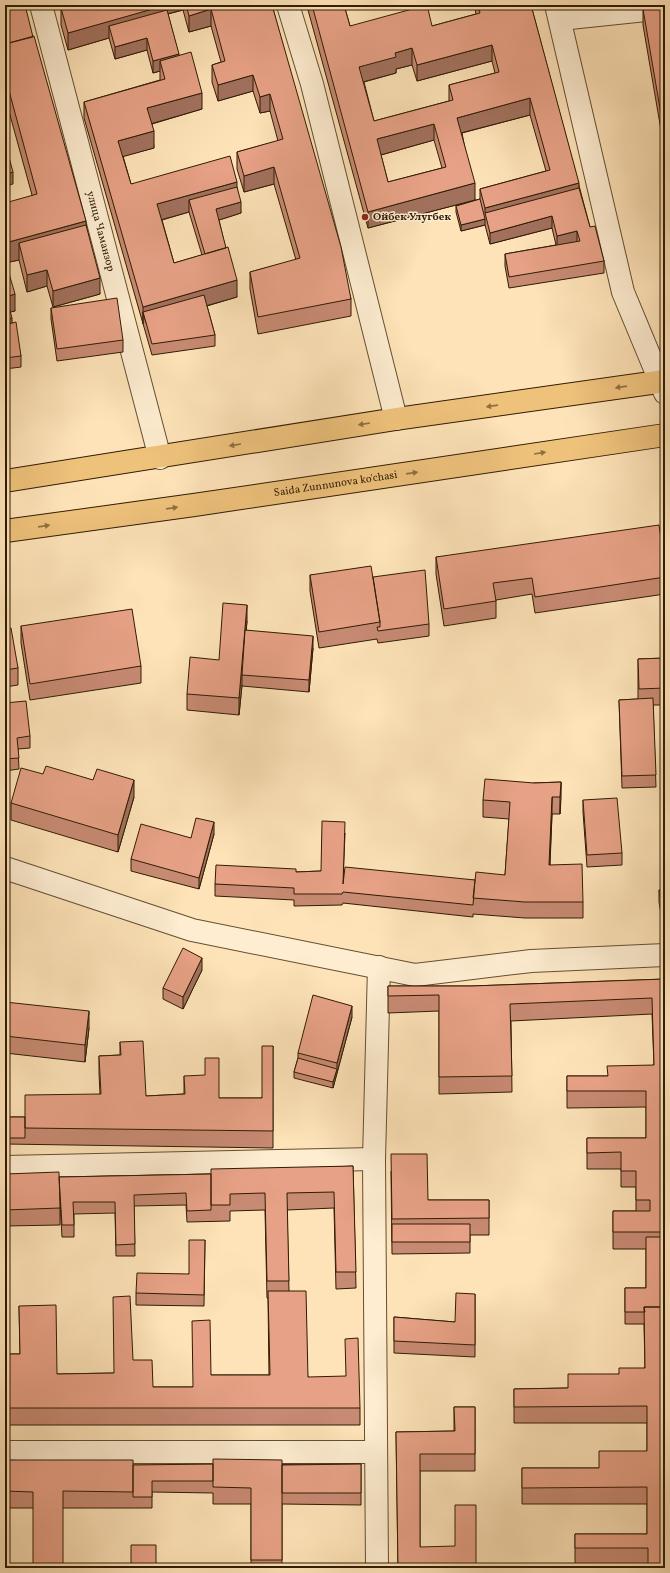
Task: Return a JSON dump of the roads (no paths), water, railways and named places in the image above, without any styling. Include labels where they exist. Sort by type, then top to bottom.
[{"type":"main road","points":[[5,481],[160,458],[396,419],[663,385]]},
{"type":"main road","name":"Saida Zunnunova ko'chasi","points":[[5,531],[202,504],[665,435]]},
{"type":"street","name":"улица Чаманзор","points":[[41,5],[160,458]]},
{"type":"street","points":[[288,5],[312,84],[396,419]]},
{"type":"street","points":[[663,385],[623,292],[558,12],[665,8]]},
{"type":"street","points":[[5,868],[192,930],[416,975],[531,961],[665,955]]},
{"type":"street","points":[[377,1568],[374,1159],[379,967]]},
{"type":"street","points":[[5,1167],[374,1159]]},
{"type":"street","points":[[5,1452],[376,1452]]},
{"type":"place","name":"Ойбек Улугбек","points":[[365,217]]}]
